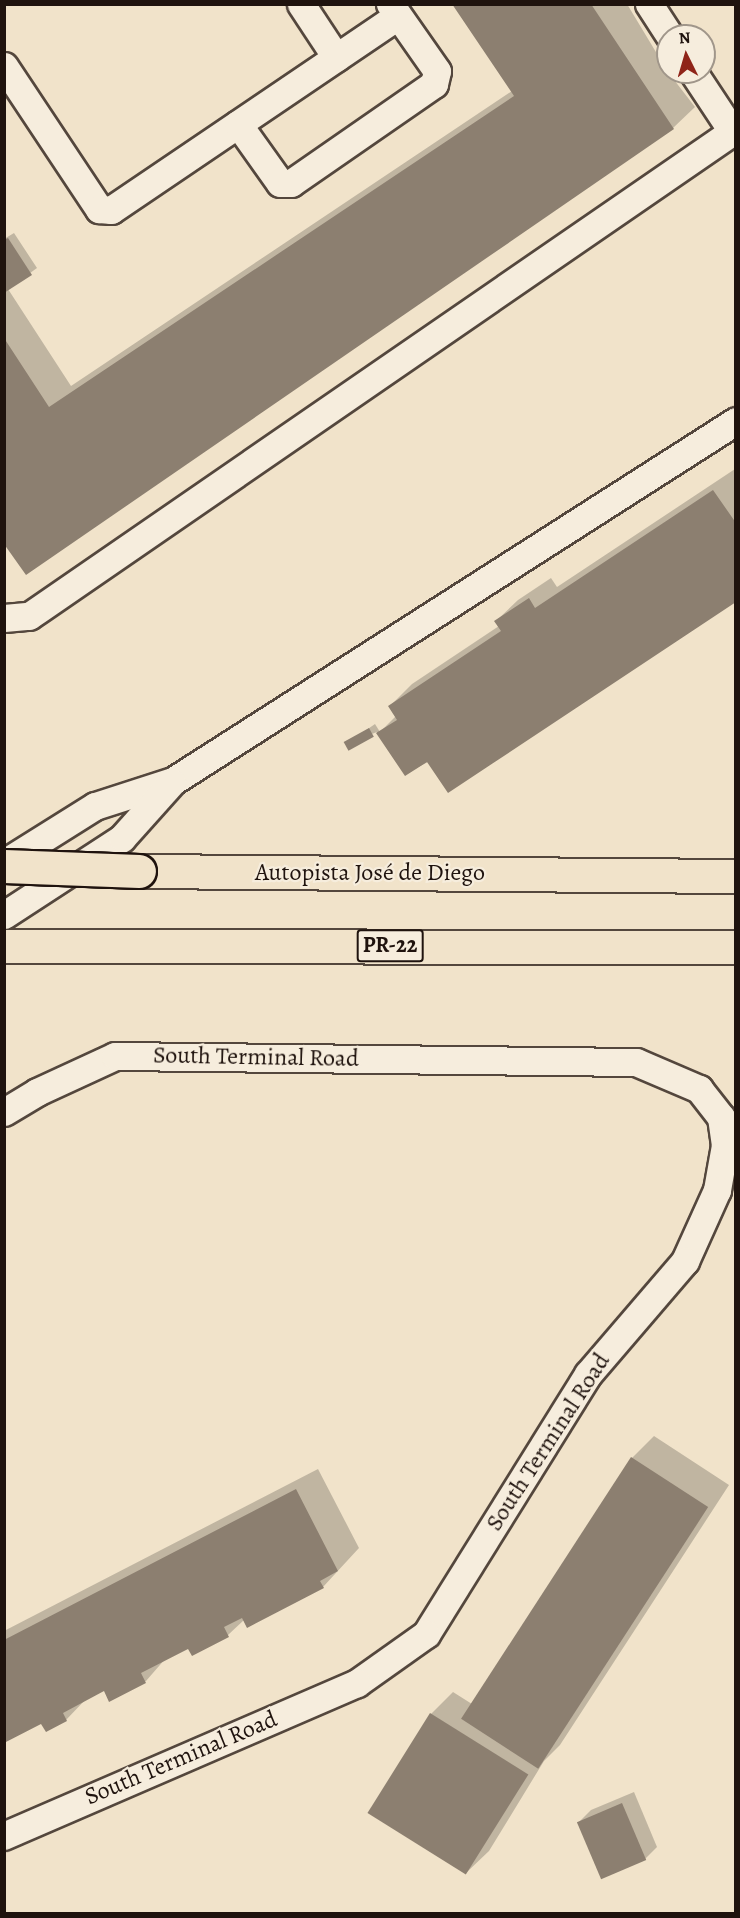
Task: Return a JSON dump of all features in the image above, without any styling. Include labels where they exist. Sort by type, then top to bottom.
[{"type":"highway","name":"Autopista José de Diego","points":[[4,864],[139,871],[735,876]]},
{"type":"highway","points":[[674,875],[735,864]]},
{"type":"highway","name":"PR-22","points":[[4,946],[44,944],[735,947]]},
{"type":"street","points":[[301,4],[336,57]]},
{"type":"street","points":[[649,4],[662,24]]},
{"type":"street","points":[[4,66],[99,209],[111,210],[336,57],[394,10],[437,71],[434,84],[291,183],[280,183],[238,124]]},
{"type":"street","points":[[4,618],[29,616],[734,130],[701,84]]},
{"type":"street","points":[[4,864],[95,806],[173,781],[731,433]]},
{"type":"street","points":[[4,915],[122,838],[173,781]]},
{"type":"street","name":"South Terminal Road","points":[[4,1112],[37,1092],[115,1056],[636,1062],[699,1089],[721,1117],[725,1145],[717,1190],[685,1261],[588,1374],[426,1634],[357,1683],[4,1836]]},
{"type":"building","points":[[452,4],[591,4],[674,129],[26,575],[4,544],[4,338],[49,407],[514,96]]},
{"type":"building","points":[[8,238],[32,275],[4,293],[4,240]]},
{"type":"building","points":[[713,490],[736,523],[736,602],[448,793],[427,762],[405,776],[376,733],[397,720],[388,706],[501,631],[494,621],[529,598],[535,608]]},
{"type":"building","points":[[369,728],[374,737],[348,751],[344,742]]},
{"type":"building","points":[[631,1457],[708,1507],[538,1769],[461,1719]]},
{"type":"building","points":[[296,1489],[338,1571],[320,1581],[324,1588],[247,1628],[242,1618],[224,1627],[229,1637],[192,1656],[188,1649],[141,1673],[146,1683],[109,1702],[104,1691],[63,1713],[67,1721],[46,1732],[41,1724],[4,1743],[4,1640]]},
{"type":"building","points":[[430,1713],[528,1774],[466,1875],[367,1813]]},
{"type":"building","points":[[622,1803],[646,1860],[601,1879],[577,1822]]}]
